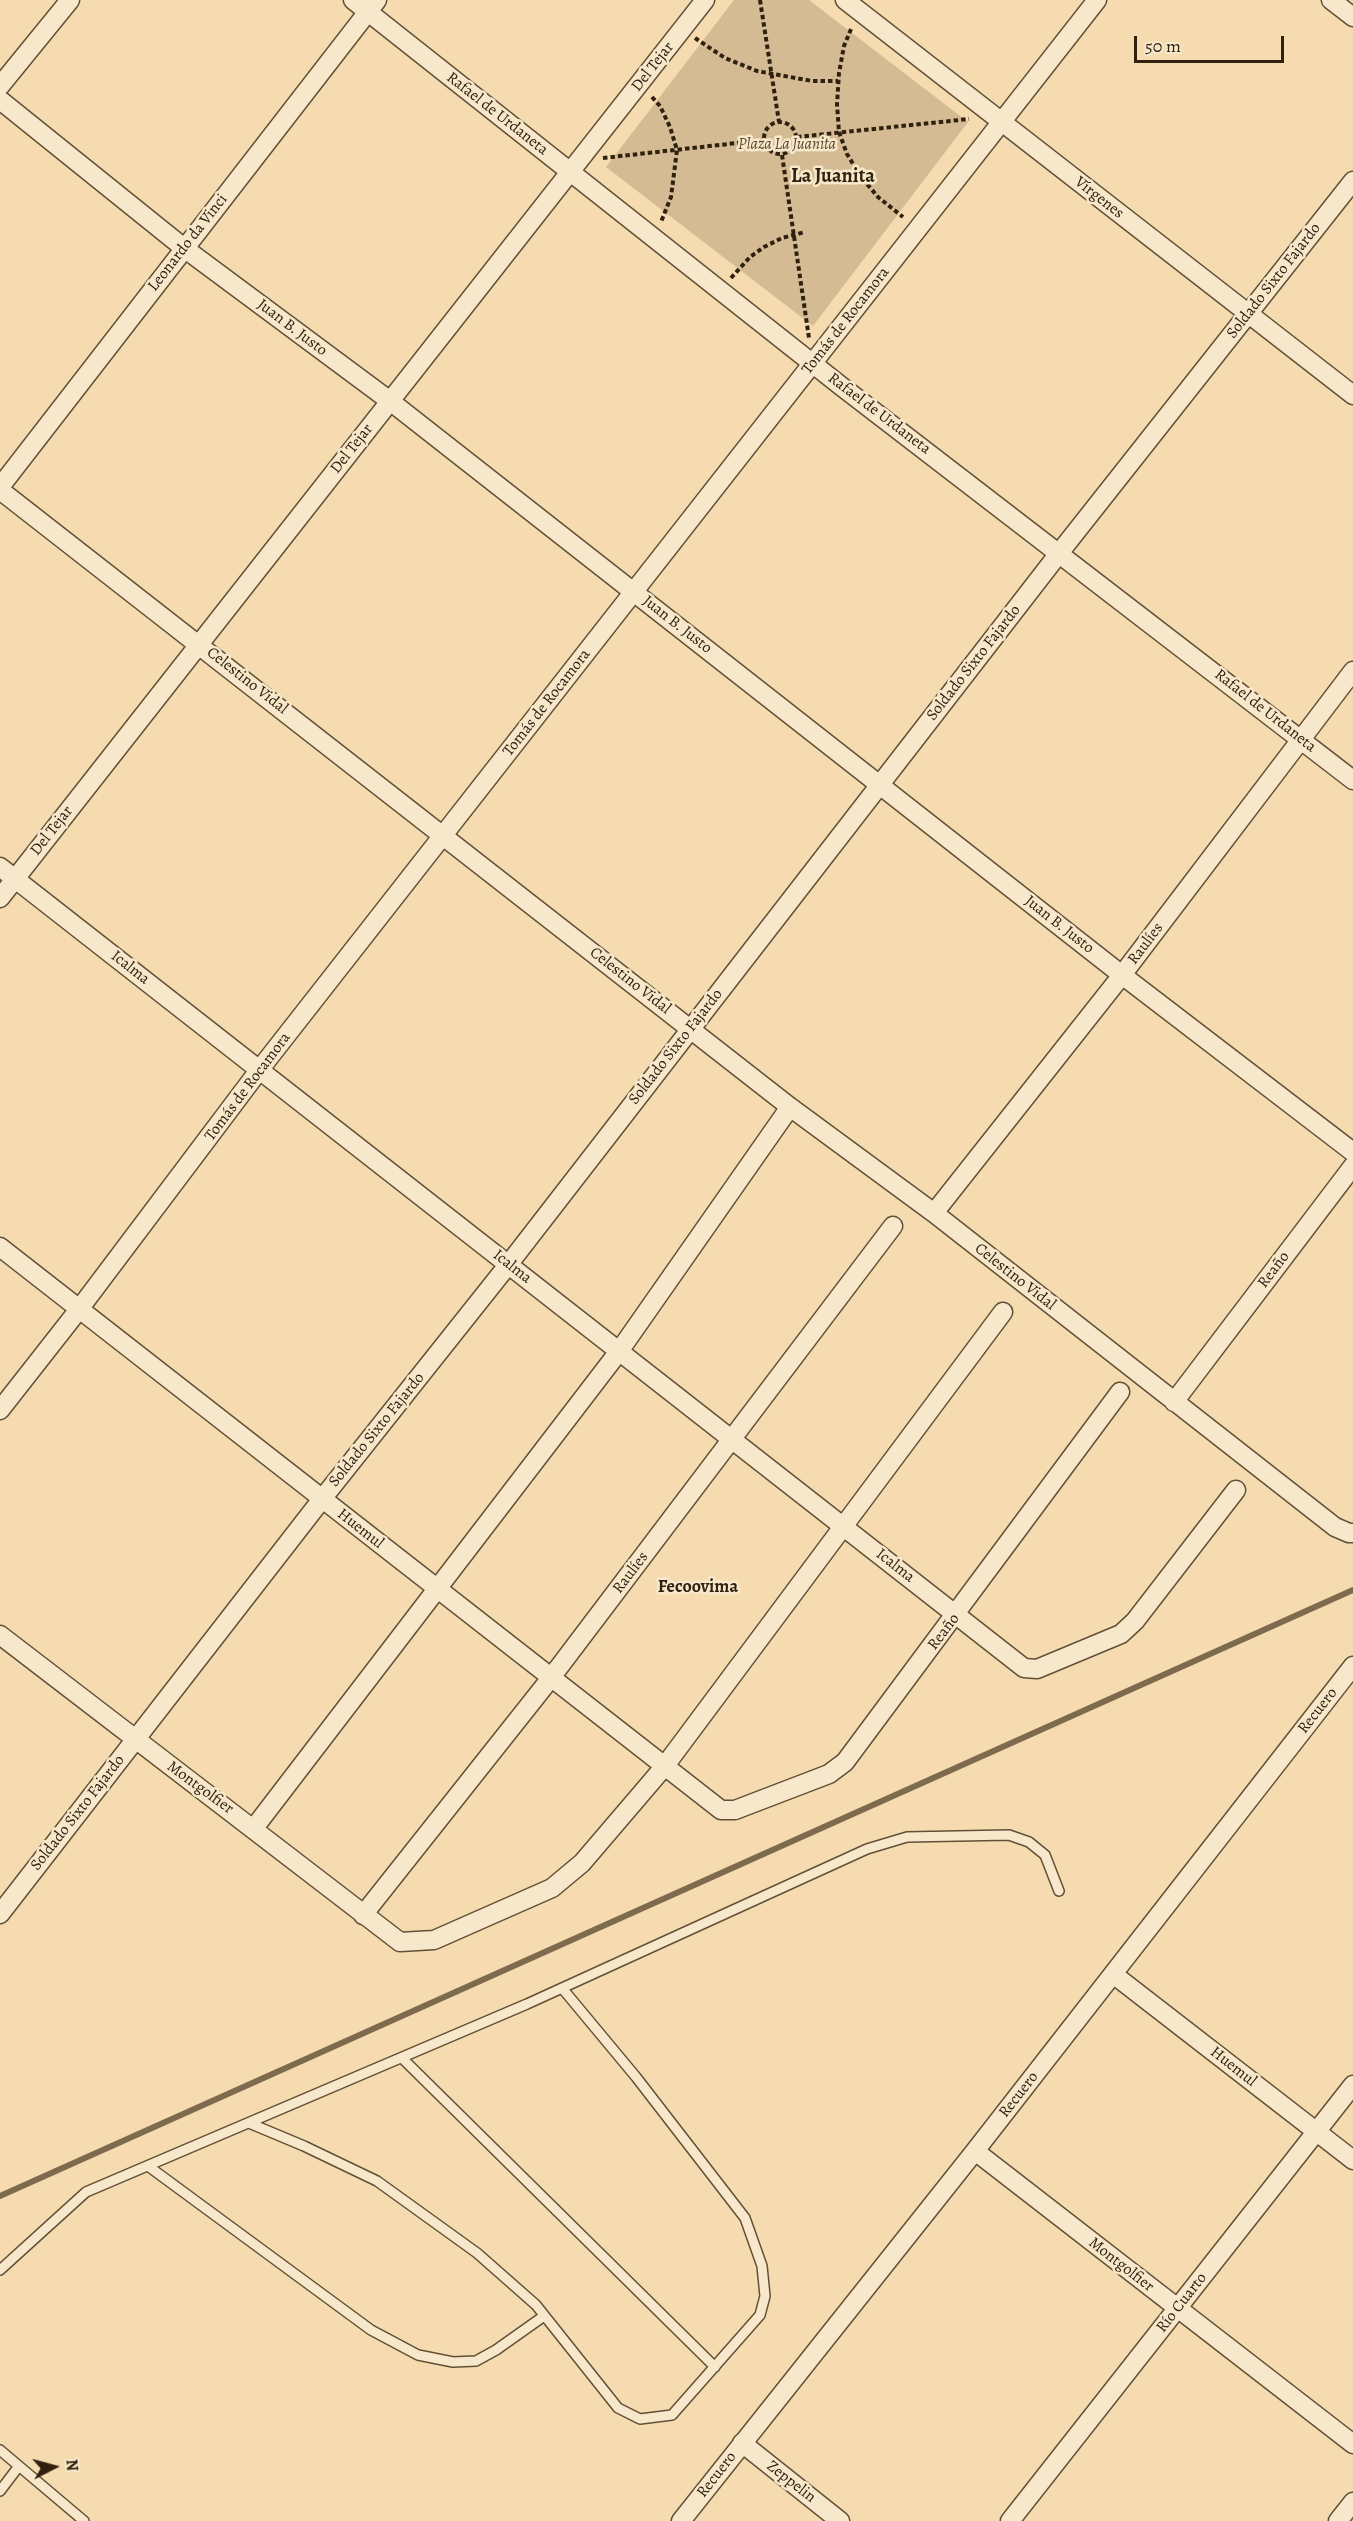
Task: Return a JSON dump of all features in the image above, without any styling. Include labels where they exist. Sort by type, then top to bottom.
[{"type":"street","points":[[0,86],[70,0]]},
{"type":"street","name":"Rafael de Urdaneta","points":[[353,0],[372,6],[574,166],[653,237],[722,292],[1353,780]]},
{"type":"street","name":"Del Tejar","points":[[0,898],[705,0]]},
{"type":"street","name":"Vírgenes","points":[[845,0],[1353,395]]},
{"type":"street","name":"Tomás de Rocamora","points":[[0,1410],[260,1069],[920,226],[998,119],[1097,0]]},
{"type":"street","points":[[1331,0],[1353,17]]},
{"type":"street","name":"Leonardo da Vinci","points":[[0,488],[372,6]]},
{"type":"street","name":"Juan B. Justo","points":[[0,100],[184,248],[390,401],[1122,975],[1353,1152]]},
{"type":"street","name":"Soldado Sixto Fajardo","points":[[0,1914],[322,1499],[508,1265],[1060,552],[1353,181]]},
{"type":"street","name":"Celestino Vidal","points":[[0,488],[790,1107],[934,1213],[1335,1527],[1351,1533]]},
{"type":"street","name":"Raulíes","points":[[934,1213],[1122,975],[1353,671]]},
{"type":"street","name":"Icalma","points":[[0,867],[1024,1668],[1037,1669],[1121,1634],[1136,1621],[1236,1490]]},
{"type":"street","points":[[254,1828],[620,1350],[790,1107]]},
{"type":"street","name":"Reaño","points":[[1174,1402],[1353,1166]]},
{"type":"street","name":"Raulíes","points":[[363,1915],[550,1678],[733,1440],[893,1226]]},
{"type":"street","name":"Huemul","points":[[0,1247],[721,1810]]},
{"type":"street","points":[[664,1767],[1003,1312]]},
{"type":"street","name":"Reaño","points":[[721,1810],[735,1810],[829,1774],[845,1762],[1120,1392]]},
{"type":"street","name":"Montgolfier","points":[[0,1635],[400,1942],[434,1940],[552,1888],[582,1863],[664,1767]]},
{"type":"street","name":"Recuero","points":[[681,2521],[975,2151],[1353,1666]]},
{"type":"street","name":"Huemul","points":[[1113,1974],[1353,2160]]},
{"type":"street","name":"Río Cuarto","points":[[1010,2521],[1353,2085]]},
{"type":"street","name":"Montgolfier","points":[[975,2151],[1353,2444]]},
{"type":"street","name":"Zeppelin","points":[[742,2443],[840,2521]]},
{"type":"street","points":[[1338,2521],[1353,2502]]},
{"type":"lane","points":[[0,2270],[86,2192],[562,1988],[867,1849],[907,1837],[1009,1835],[1029,1842],[1045,1855],[1059,1891]]},
{"type":"lane","points":[[249,2123],[377,2181],[477,2253],[536,2305],[618,2408],[640,2419],[672,2415],[760,2316],[765,2296],[762,2266],[745,2218],[636,2077],[562,1988]]},
{"type":"lane","points":[[402,2058],[715,2367]]},
{"type":"lane","points":[[148,2166],[371,2330],[418,2355],[453,2362],[476,2361],[496,2350],[544,2316]]},
{"type":"lane","points":[[0,2450],[82,2520]]},
{"type":"lane","points":[[0,2491],[19,2466]]},
{"type":"path","points":[[760,0],[779,122]]},
{"type":"path","points":[[862,13],[844,46],[838,81],[839,132],[847,154],[861,177],[878,197],[905,218],[920,226]]},
{"type":"path","points":[[682,28],[725,58],[771,74],[812,81],[838,81]]},
{"type":"path","points":[[640,82],[660,106],[670,127],[676,150],[671,197],[653,237]]},
{"type":"path","points":[[797,137],[998,119]]},
{"type":"path","points":[[779,122],[789,124],[797,137],[794,147],[782,155],[768,149],[764,140],[766,130],[779,122]]},
{"type":"path","points":[[574,166],[676,150],[764,140]]},
{"type":"path","points":[[782,155],[813,363]]},
{"type":"path","points":[[722,292],[750,257],[764,247],[794,234],[805,232]]},
{"type":"green space","name":"Plaza La Juanita","points":[[734,0],[809,0],[968,122],[813,326],[606,167]]},
{"type":"waterway","points":[[0,2196],[1353,1590]]},
{"type":"district","name":"La Juanita","points":[[833,177]]},
{"type":"district","name":"Fecoovima","points":[[698,1588]]}]
